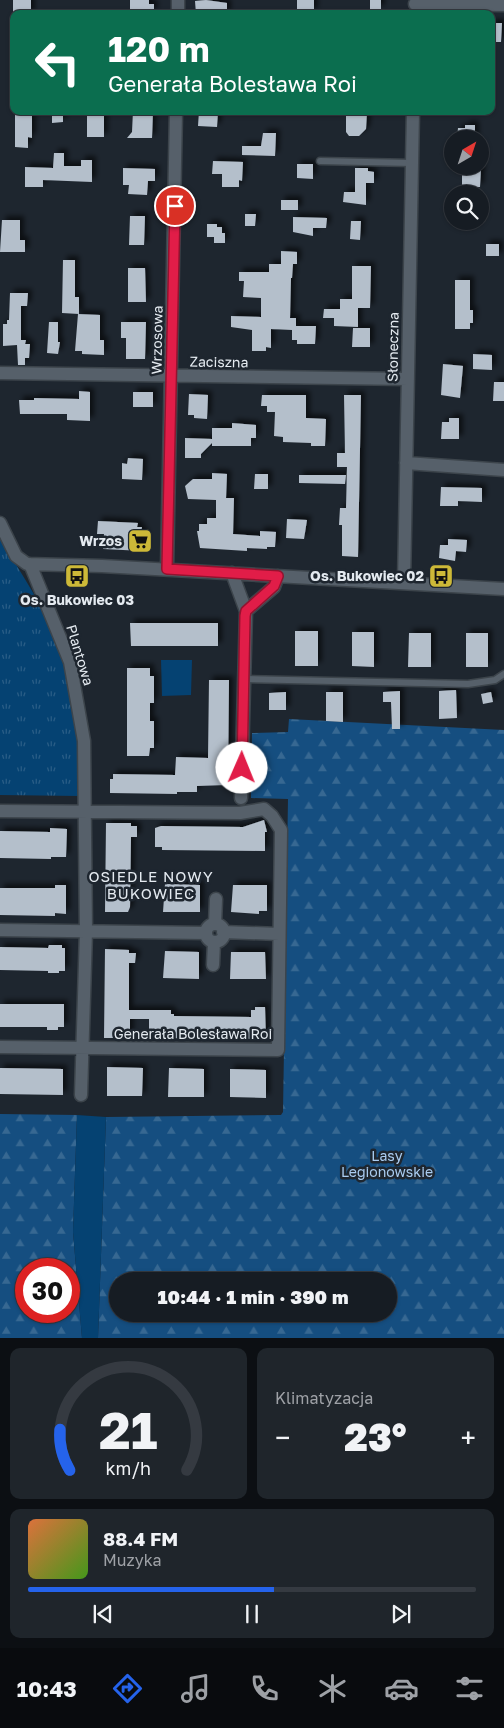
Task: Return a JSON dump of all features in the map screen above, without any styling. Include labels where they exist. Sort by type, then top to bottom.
[{"type":"street","points":[[415,6],[504,5]]},
{"type":"street","name":"Wrzosowa","points":[[167,569],[176,115]]},
{"type":"street","name":"Słoneczna","points":[[404,583],[413,115]]},
{"type":"street","name":"Zaciszna","points":[[0,373],[408,379]]},
{"type":"street","points":[[406,463],[504,470]]},
{"type":"street","name":"Plantowa","points":[[0,523],[16,556],[21,561],[30,564],[61,638],[77,692],[84,741],[86,812]]},
{"type":"street","points":[[30,564],[167,569],[504,589]]},
{"type":"street","points":[[232,573],[246,611],[241,798]]},
{"type":"street","points":[[246,611],[274,586],[278,576]]},
{"type":"street","name":"Generała Bolesława Roi","points":[[0,811],[240,813],[264,810],[272,816],[281,830],[278,1050],[0,1047]]},
{"type":"street","points":[[81,1095],[86,931],[86,812]]},
{"type":"street","points":[[213,965],[216,898]]},
{"type":"street","points":[[0,930],[279,934]]},
{"type":"lane","points":[[320,162],[412,163]]},
{"type":"lane","points":[[243,679],[468,684],[495,680],[504,674]]},
{"type":"green space","points":[[0,536],[43,611],[61,656],[72,702],[81,796],[0,795]]},
{"type":"green space","points":[[161,660],[192,660],[191,695],[162,696]]},
{"type":"green space","name":"Lasy Legionowskie","points":[[289,719],[504,730],[504,1338],[98,1338],[106,1117],[281,1115],[283,1112],[288,799],[251,798],[252,733],[288,732]]},
{"type":"green space","points":[[0,1114],[77,1115],[73,1232],[75,1258],[15,1258],[15,1323],[80,1323],[80,1314],[82,1338],[0,1338]]},
{"type":"green space","points":[[77,1115],[106,1117],[98,1338],[82,1338],[80,1258],[75,1258],[73,1232]]},
{"type":"building","points":[[13,0],[31,0],[31,10],[13,10]]},
{"type":"building","points":[[130,0],[149,0],[149,4],[154,4],[154,10],[130,10]]},
{"type":"building","points":[[206,0],[227,3],[227,10],[196,10],[195,1]]},
{"type":"building","points":[[297,0],[314,0],[314,10],[297,10]]},
{"type":"building","points":[[370,0],[381,0],[381,9],[370,9]]},
{"type":"building","points":[[495,23],[502,23],[501,42],[495,42]]},
{"type":"building","points":[[15,115],[32,115],[32,138],[28,137],[28,148],[15,147]]},
{"type":"building","points":[[52,115],[63,115],[63,122],[52,123]]},
{"type":"building","points":[[87,115],[104,115],[104,137],[87,137]]},
{"type":"building","points":[[133,115],[153,115],[152,138],[127,138],[132,132]]},
{"type":"building","points":[[199,115],[218,115],[217,127],[198,126]]},
{"type":"building","points":[[346,115],[367,115],[366,129],[359,136],[349,136],[346,132]]},
{"type":"building","points":[[465,125],[475,125],[475,130],[458,130],[458,128],[465,128]]},
{"type":"building","points":[[263,133],[276,133],[275,156],[242,155],[242,146],[261,146]]},
{"type":"building","points":[[54,153],[64,153],[64,166],[81,166],[81,160],[92,160],[92,182],[43,180],[43,187],[25,187],[25,167],[53,168]]},
{"type":"building","points":[[213,161],[243,162],[242,181],[239,180],[239,187],[222,187],[222,174],[212,174]]},
{"type":"building","points":[[297,164],[313,164],[313,179],[297,178]]},
{"type":"building","points":[[123,168],[155,169],[155,181],[148,181],[147,195],[128,194],[129,185],[123,185]]},
{"type":"building","points":[[355,168],[368,168],[368,171],[374,172],[374,183],[366,183],[366,205],[343,202],[344,192],[355,192]]},
{"type":"building","points":[[462,175],[481,175],[480,185],[462,185]]},
{"type":"building","points":[[281,200],[298,200],[298,210],[281,210]]},
{"type":"building","points":[[245,214],[256,214],[255,226],[245,226]]},
{"type":"building","points":[[130,216],[145,216],[144,245],[129,245]]},
{"type":"building","points":[[293,217],[327,218],[326,228],[313,228],[313,236],[293,232]]},
{"type":"building","points":[[2,220],[20,220],[20,240],[25,240],[25,252],[0,252]]},
{"type":"building","points":[[351,221],[361,221],[360,240],[350,239]]},
{"type":"building","points":[[207,224],[217,224],[217,227],[222,227],[222,233],[225,233],[225,243],[214,243],[214,237],[207,237]]},
{"type":"building","points":[[486,244],[499,244],[499,256],[486,256]]},
{"type":"building","points":[[281,251],[297,252],[297,264],[293,264],[291,278],[290,318],[296,318],[296,326],[316,326],[315,344],[297,344],[297,340],[292,340],[292,330],[271,329],[271,348],[266,347],[266,351],[252,351],[252,330],[231,327],[231,316],[261,317],[261,298],[243,297],[244,281],[239,281],[239,272],[269,272],[269,264],[281,264]]},
{"type":"building","points":[[63,260],[75,260],[75,297],[79,297],[79,314],[62,313]]},
{"type":"building","points":[[352,266],[371,266],[370,308],[358,308],[358,327],[334,326],[334,318],[323,318],[324,309],[340,309],[340,299],[352,299]]},
{"type":"building","points":[[128,268],[145,268],[146,302],[128,302]]},
{"type":"building","points":[[455,280],[470,280],[470,310],[473,310],[473,323],[470,323],[470,329],[455,329]]},
{"type":"building","points":[[10,293],[28,293],[27,306],[21,306],[21,340],[26,340],[25,344],[30,344],[29,358],[25,358],[25,365],[18,365],[17,345],[3,346],[3,324],[7,324],[7,320],[9,320]]},
{"type":"building","points":[[78,314],[100,315],[100,340],[104,340],[104,355],[82,354],[82,351],[75,351]]},
{"type":"building","points":[[49,322],[58,322],[58,342],[60,342],[58,354],[47,353]]},
{"type":"building","points":[[121,322],[146,322],[145,359],[126,359],[126,338],[121,338]]},
{"type":"building","points":[[353,328],[370,328],[370,347],[352,347]]},
{"type":"building","points":[[473,354],[492,355],[492,370],[473,369]]},
{"type":"building","points":[[443,364],[463,366],[460,398],[441,395]]},
{"type":"building","points":[[494,382],[504,382],[504,401],[493,401]]},
{"type":"building","points":[[79,391],[90,392],[90,421],[67,420],[67,414],[20,414],[19,400],[34,400],[34,398],[79,399]]},
{"type":"building","points":[[133,392],[153,392],[153,407],[133,407]]},
{"type":"building","points":[[189,394],[208,395],[207,419],[194,418],[194,415],[188,415]]},
{"type":"building","points":[[262,395],[306,395],[306,418],[326,419],[325,446],[311,446],[311,443],[283,442],[283,437],[274,436],[275,412],[267,412],[267,406],[261,406]]},
{"type":"building","points":[[344,395],[361,395],[358,557],[342,556],[342,525],[339,525],[340,508],[346,508],[347,467],[337,467],[337,453],[345,453]]},
{"type":"building","points":[[449,418],[459,418],[459,439],[441,439],[442,422],[449,422]]},
{"type":"building","points":[[232,423],[256,425],[256,438],[251,438],[251,446],[212,446],[212,443],[201,454],[201,458],[185,458],[185,438],[212,439],[212,428],[232,428]]},
{"type":"building","points":[[128,458],[143,459],[142,480],[122,479],[122,463],[127,464]]},
{"type":"building","points":[[212,473],[227,474],[226,498],[234,498],[233,534],[260,536],[260,531],[276,532],[275,547],[267,547],[267,549],[247,548],[247,551],[200,548],[197,531],[199,531],[199,524],[207,524],[207,518],[216,518],[216,500],[188,499],[185,486],[193,479],[212,479]]},
{"type":"building","points":[[255,474],[268,474],[268,489],[254,489]]},
{"type":"building","points":[[299,475],[346,475],[345,484],[299,483]]},
{"type":"building","points":[[441,487],[482,488],[482,502],[458,501],[458,506],[440,506]]},
{"type":"building","points":[[287,519],[307,520],[304,539],[286,538]]},
{"type":"building","points":[[98,521],[138,523],[137,527],[142,527],[141,532],[144,532],[145,537],[143,551],[103,549],[104,534],[97,534]]},
{"type":"building","points":[[448,539],[467,540],[466,552],[456,551],[455,561],[439,558],[440,545],[448,545]]},
{"type":"building","points":[[130,623],[218,623],[218,646],[131,646]]},
{"type":"building","points":[[295,631],[318,631],[318,666],[295,666]]},
{"type":"building","points":[[352,632],[374,632],[374,667],[352,666]]},
{"type":"building","points":[[409,633],[431,633],[431,667],[408,667]]},
{"type":"building","points":[[466,633],[488,633],[488,667],[466,667]]},
{"type":"building","points":[[127,668],[150,668],[150,676],[154,676],[154,703],[150,703],[150,721],[154,721],[154,748],[150,748],[149,756],[127,756]]},
{"type":"building","points":[[209,680],[229,680],[228,785],[197,786],[197,792],[177,792],[177,794],[110,793],[110,779],[113,779],[113,774],[175,775],[176,757],[208,758]]},
{"type":"building","points":[[456,690],[457,718],[439,719],[439,691]]},
{"type":"building","points":[[400,691],[400,729],[392,729],[391,702],[383,702],[383,692]]},
{"type":"building","points":[[286,692],[286,710],[269,710],[269,693]]},
{"type":"building","points":[[326,692],[343,692],[343,722],[326,721]]},
{"type":"building","points":[[491,692],[493,702],[483,704],[481,694]]},
{"type":"building","points":[[264,820],[267,832],[265,832],[265,851],[162,850],[162,847],[155,847],[155,828],[161,826],[243,827]]},
{"type":"building","points":[[106,823],[131,823],[131,826],[137,826],[137,837],[131,837],[130,907],[128,912],[105,912]]},
{"type":"building","points":[[50,828],[67,829],[66,857],[51,857],[51,859],[0,858],[0,831],[50,832]]},
{"type":"building","points":[[165,884],[200,885],[200,912],[163,912]]},
{"type":"building","points":[[55,885],[66,885],[66,914],[55,913],[55,916],[0,915],[0,888],[55,888]]},
{"type":"building","points":[[233,885],[267,885],[267,911],[259,911],[259,914],[231,912]]},
{"type":"building","points":[[49,945],[62,945],[62,948],[65,948],[65,971],[48,973],[48,971],[0,970],[0,947],[48,948]]},
{"type":"building","points":[[105,949],[129,950],[129,953],[136,953],[135,963],[129,963],[129,1010],[171,1010],[171,1014],[174,1014],[174,1016],[251,1017],[251,1010],[255,1010],[255,1007],[265,1007],[266,1039],[149,1038],[149,1019],[130,1019],[130,1035],[127,1034],[127,1038],[104,1038]]},
{"type":"building","points":[[165,951],[199,952],[199,979],[163,978]]},
{"type":"building","points":[[231,952],[265,952],[266,979],[230,979]]},
{"type":"building","points":[[0,1004],[64,1004],[64,1027],[58,1027],[58,1030],[47,1030],[47,1027],[0,1027]]},
{"type":"building","points":[[107,1067],[143,1068],[142,1096],[107,1096]]},
{"type":"building","points":[[0,1068],[63,1069],[63,1095],[0,1094]]},
{"type":"building","points":[[169,1068],[204,1069],[204,1097],[168,1097]]},
{"type":"building","points":[[230,1069],[266,1070],[266,1098],[230,1097]]},
{"type":"place","name":"Wrzos","points":[[140,541]]},
{"type":"place","name":"Os. Bukowiec 03","points":[[77,576]]},
{"type":"place","name":"Os. Bukowiec 02","points":[[441,576]]},
{"type":"district","name":"OSIEDLE NOWY BUKOWIEC","points":[[151,886]]},
{"type":"route","points":[[175,206],[167,569],[278,576],[274,586],[246,611],[245,616],[242,768]]}]
